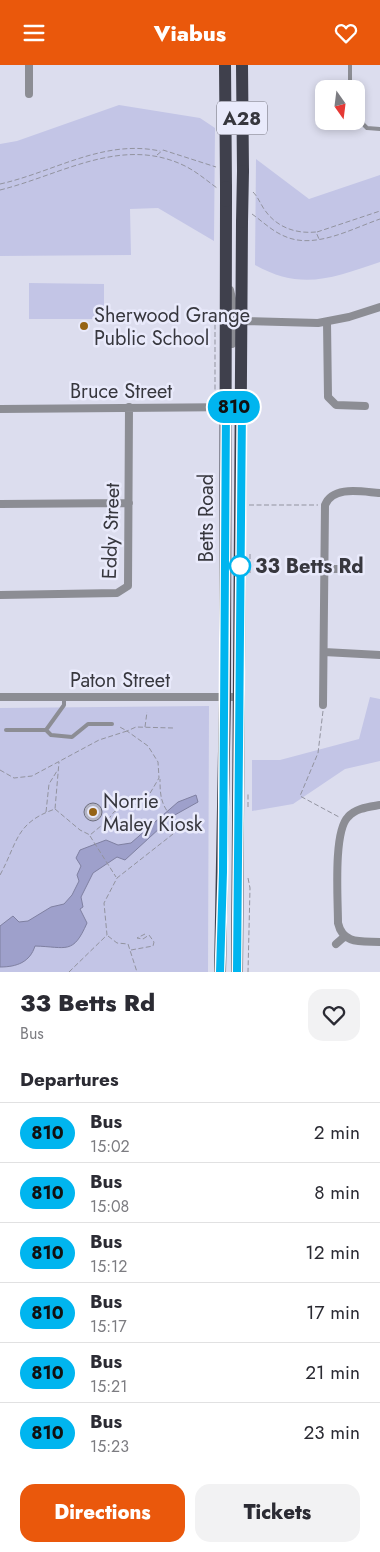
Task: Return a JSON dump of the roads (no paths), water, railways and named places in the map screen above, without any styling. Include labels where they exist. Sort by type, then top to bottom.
[{"type":"highway","name":"Betts Road","points":[[220,972],[225,697],[225,65]]},
{"type":"highway","name":"Betts Road","points":[[237,972],[243,321],[242,65]]},
{"type":"street","points":[[29,65],[29,94]]},
{"type":"street","points":[[226,282],[231,291],[236,316],[243,321],[327,322],[380,307]]},
{"type":"street","points":[[226,360],[232,350],[234,328],[243,321]]},
{"type":"street","points":[[327,322],[327,393],[329,403],[365,406]]},
{"type":"street","name":"Eddy Street","points":[[0,595],[114,594],[123,591],[129,583],[129,407]]},
{"type":"street","name":"Bruce Street","points":[[0,409],[242,407]]},
{"type":"street","points":[[325,490],[330,497]]},
{"type":"street","points":[[323,705],[326,505],[330,497],[343,491],[380,493]]},
{"type":"street","points":[[0,504],[129,503]]},
{"type":"street","points":[[324,569],[348,569]]},
{"type":"street","points":[[324,652],[380,655]]},
{"type":"street","name":"Paton Street","points":[[0,697],[239,697]]},
{"type":"street","points":[[380,805],[358,810],[345,821],[339,834],[338,893],[338,923],[344,937],[350,941],[380,942]]},
{"type":"street","points":[[336,944],[344,937]]},
{"type":"lane","points":[[350,65],[350,80]]},
{"type":"lane","points":[[365,126],[367,128],[380,129]]},
{"type":"lane","points":[[46,730],[64,705],[64,697]]},
{"type":"lane","points":[[6,730],[46,730],[51,735],[72,737],[88,724],[112,724]]},
{"type":"place","name":"Sherwood Grange Public School","points":[[84,326]]},
{"type":"place","name":"33 Betts Rd","points":[[240,566]]},
{"type":"place","name":"Norrie Maley Kiosk","points":[[93,812]]}]
